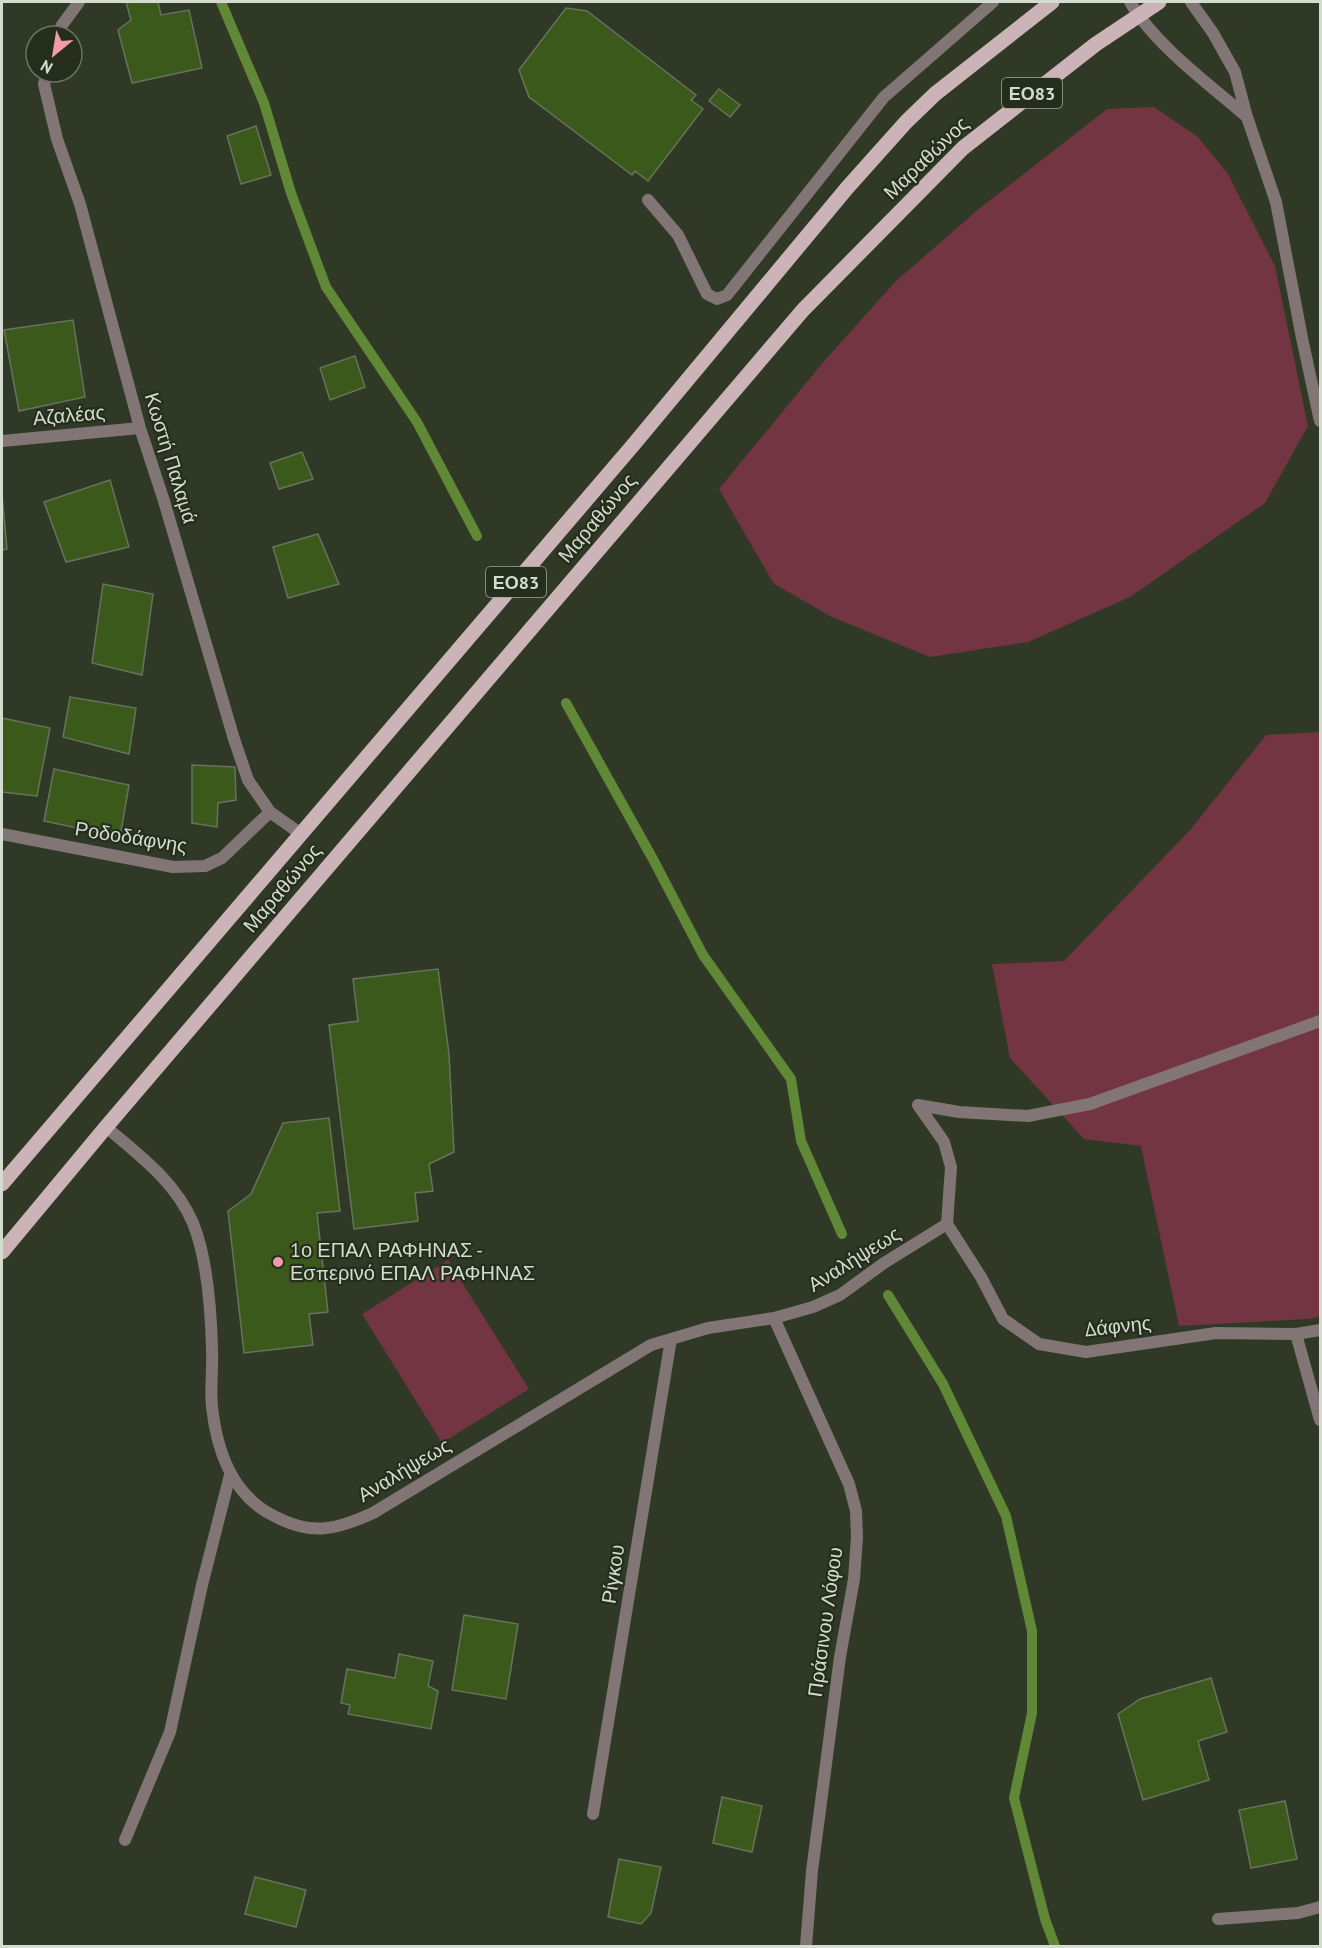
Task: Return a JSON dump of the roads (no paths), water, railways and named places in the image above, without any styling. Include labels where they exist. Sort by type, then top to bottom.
[{"type":"main road","name":"Μαραθώνος","points":[[2,1184],[634,444],[820,218],[906,122],[935,94],[1052,2]]},
{"type":"main road","name":"Μαραθώνος","points":[[2,1252],[803,310],[963,148],[1096,44],[1159,2]]},
{"type":"street","points":[[64,24],[79,2]]},
{"type":"street","points":[[648,200],[678,234],[707,294],[717,299],[723,298],[885,97],[993,2]]},
{"type":"street","points":[[1130,2],[1138,16],[1166,46],[1247,117]]},
{"type":"street","points":[[1191,2],[1213,33],[1235,72],[1247,117],[1276,202],[1318,400],[1320,422]]},
{"type":"street","name":"Κωστή Παλαμά","points":[[44,84],[57,139],[86,225],[140,428],[248,780],[270,812],[301,834]]},
{"type":"street","name":"Αζαλέας","points":[[2,441],[140,428]]},
{"type":"street","name":"Ροδοδάφνης","points":[[2,834],[173,867],[205,866],[222,858],[270,812]]},
{"type":"street","points":[[947,1224],[951,1167],[944,1142],[918,1105],[958,1112],[1028,1116],[1090,1104],[1320,1021]]},
{"type":"street","name":"Αναλήψεως","points":[[106,1127],[155,1169],[171,1186],[193,1224],[200,1244],[205,1271],[212,1347],[212,1406],[222,1455],[230,1475],[244,1494],[264,1511],[303,1528],[327,1529],[348,1524],[373,1513],[651,1345],[708,1328],[774,1318],[813,1307],[840,1295],[884,1263],[947,1224]]},
{"type":"street","name":"Δάφνης","points":[[947,1224],[981,1277],[1003,1319],[1039,1344],[1086,1352],[1216,1333],[1296,1334],[1320,1330]]},
{"type":"street","name":"Πράσινου Λόφου","points":[[774,1318],[849,1484],[856,1511],[854,1579],[840,1657],[812,1871],[806,1947]]},
{"type":"street","points":[[1296,1334],[1320,1420]]},
{"type":"street","name":"Ρίγκου","points":[[593,1814],[670,1339]]},
{"type":"street","points":[[125,1840],[170,1732],[202,1585],[230,1475]]},
{"type":"street","points":[[1218,1919],[1298,1913],[1320,1907]]},
{"type":"waterway","points":[[221,2],[264,103],[291,193],[326,287],[417,422],[477,536]]},
{"type":"waterway","points":[[566,703],[654,861],[703,955],[791,1079],[801,1141],[842,1234]]},
{"type":"waterway","points":[[888,1295],[943,1384],[1006,1516],[1032,1631],[1032,1713],[1014,1798],[1045,1919],[1055,1946]]},
{"type":"place","name":"1ο ΕΠΑΛ ΡΑΦΗΝΑΣ - Εσπερινό ΕΠΑΛ ΡΑΦΗΝΑΣ","points":[[278,1262]]}]
